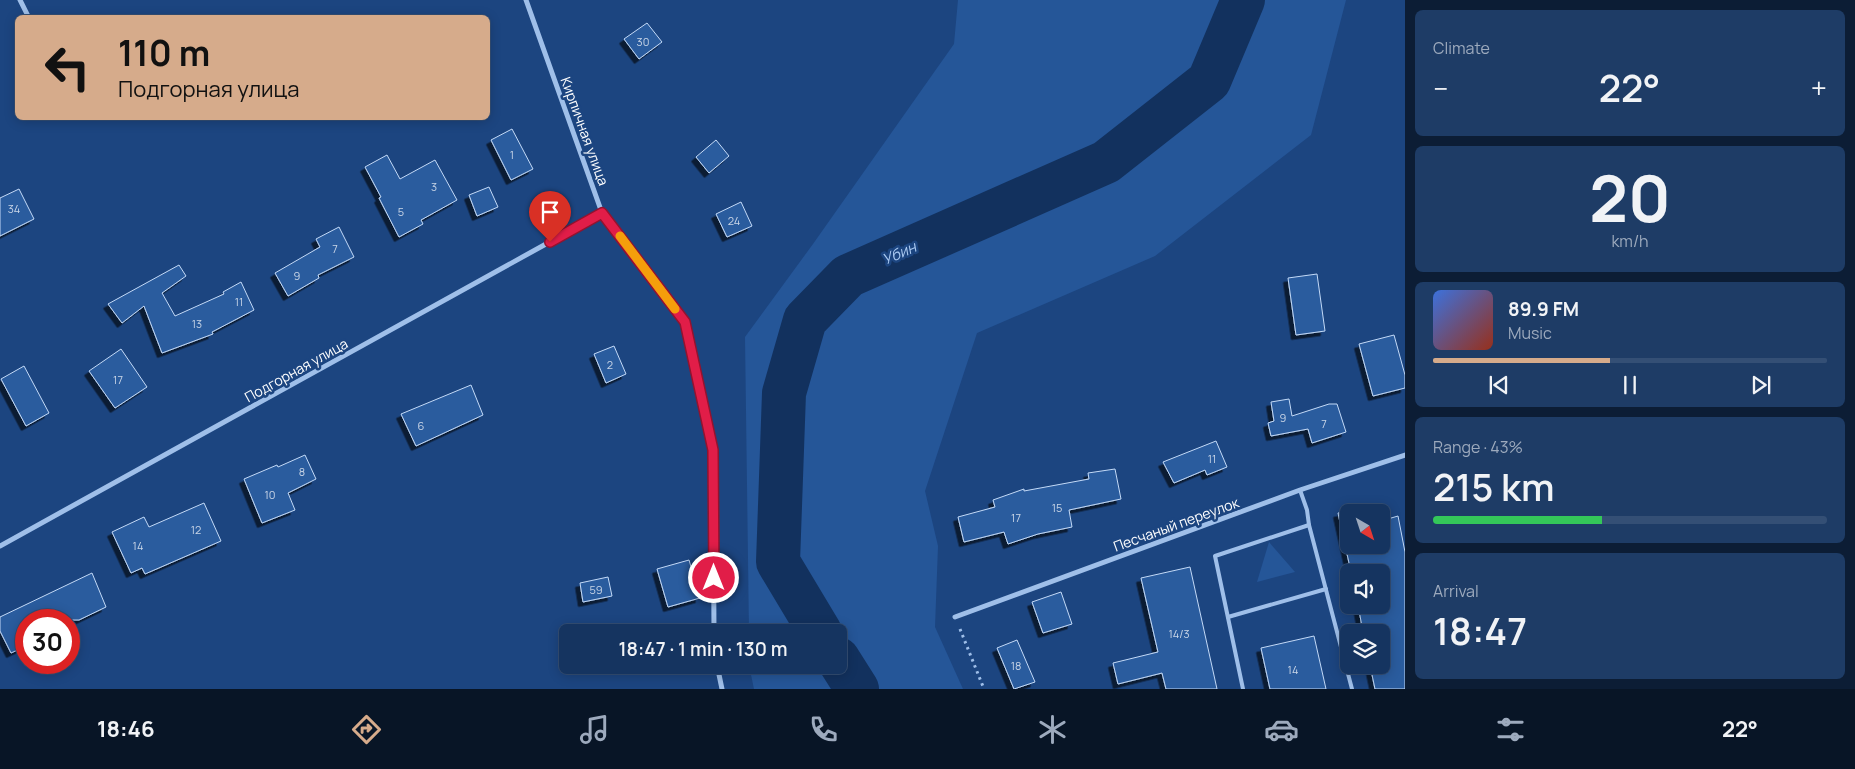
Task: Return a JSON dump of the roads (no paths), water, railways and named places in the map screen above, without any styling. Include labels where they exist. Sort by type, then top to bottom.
[{"type":"street","points":[[20,0],[28,15]]},
{"type":"street","name":"Кирпичная улица","points":[[526,0],[602,213],[685,322],[713,450],[714,624]]},
{"type":"street","name":"Подгорная улица","points":[[0,546],[602,213]]},
{"type":"street","name":"Песчаный переулок","points":[[955,617],[1300,490],[1405,456]]},
{"type":"street","points":[[720,674],[722,689]]},
{"type":"lane","points":[[1300,490],[1307,510],[1309,525],[1352,689]]},
{"type":"lane","points":[[1243,689],[1215,556],[1309,525]]},
{"type":"lane","points":[[1228,617],[1326,589]]},
{"type":"waterway","name":"Убин","points":[[815,624],[778,562],[784,393],[805,320],[848,276],[1106,162],[1209,81],[1243,0]]},
{"type":"waterway","name":"Убин","points":[[847,673],[857,689]]}]
